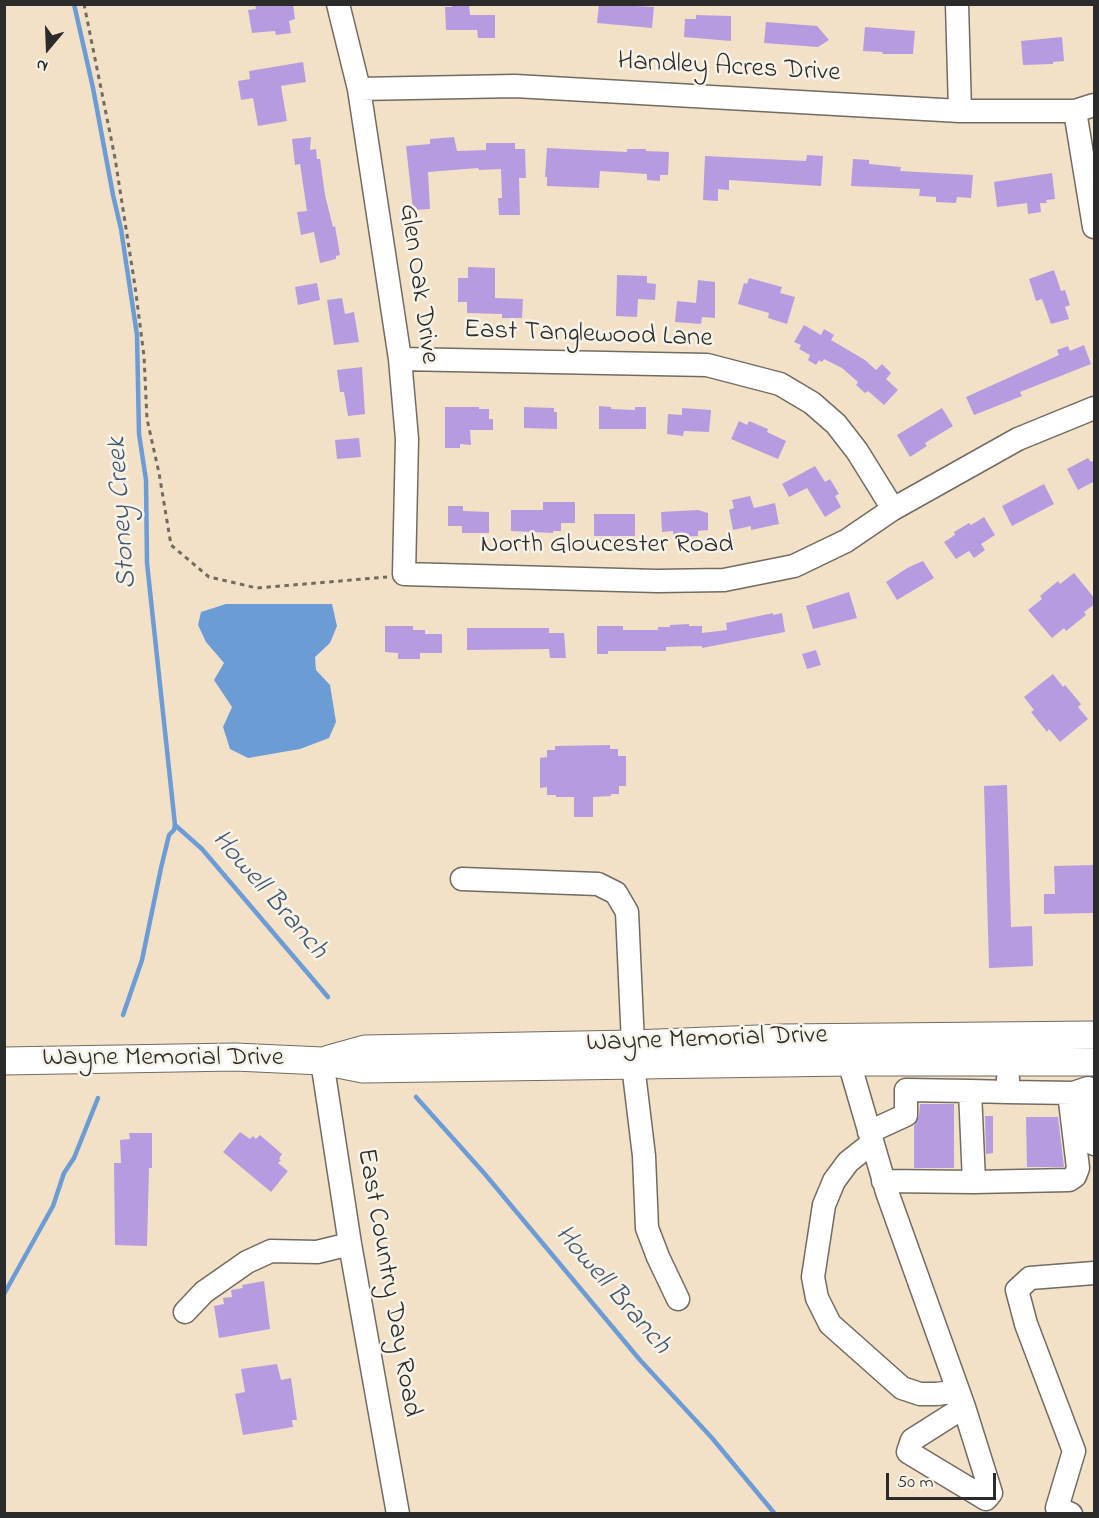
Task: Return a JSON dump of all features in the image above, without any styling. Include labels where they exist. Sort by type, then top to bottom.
[{"type":"main road","name":"Wayne Memorial Drive","points":[[4,1061],[235,1057],[322,1061],[363,1069],[633,1054],[782,1038],[1090,1035]]},
{"type":"main road","name":"Wayne Memorial Drive","points":[[633,1054],[849,1062],[1008,1062],[1087,1079]]},
{"type":"street","name":"Glen Oak Drive","points":[[338,4],[359,89],[400,359],[407,439],[404,574]]},
{"type":"street","points":[[957,4],[960,111]]},
{"type":"street","name":"Handley Acres Drive","points":[[359,89],[515,86],[960,111],[1085,108]]},
{"type":"street","points":[[1085,108],[1095,227]]},
{"type":"street","name":"East Tanglewood Lane","points":[[400,359],[707,365],[780,384],[812,404],[836,424],[857,451],[893,509]]},
{"type":"street","name":"North Gloucester Road","points":[[404,574],[724,580],[794,566],[846,541],[893,509],[1018,439],[1095,408]]},
{"type":"street","points":[[462,879],[598,884],[616,893],[627,912],[633,1054],[644,1156],[647,1228],[678,1299]]},
{"type":"street","points":[[884,1181],[1070,1180],[1075,1176],[1078,1168],[1090,1035]]},
{"type":"street","name":"East Country Day Road","points":[[322,1061],[350,1244],[398,1514]]},
{"type":"street","points":[[849,1062],[871,1137],[884,1181],[961,1399],[937,1394],[920,1394],[902,1388],[830,1324],[817,1298],[813,1277],[824,1205],[834,1180],[871,1137],[906,1115],[907,1062]]},
{"type":"street","points":[[1008,1062],[1008,1092]]},
{"type":"street","points":[[906,1090],[1008,1092],[1087,1079]]},
{"type":"street","points":[[1087,1079],[1092,1141],[1095,1144]]},
{"type":"street","points":[[970,1091],[974,1182]]},
{"type":"street","points":[[185,1312],[204,1292],[247,1262],[271,1251],[317,1252],[350,1244]]},
{"type":"street","points":[[1071,1514],[1057,1508],[1074,1451],[1026,1324],[1017,1290],[1030,1278],[1095,1273]]},
{"type":"path","points":[[84,4],[115,158],[134,274],[144,356],[147,420],[171,544],[209,577],[257,588],[366,580],[404,574]]},
{"type":"water","points":[[226,604],[332,604],[337,626],[330,643],[315,657],[316,670],[330,685],[336,722],[329,738],[300,749],[248,758],[230,749],[223,727],[232,707],[214,680],[224,663],[206,642],[198,625],[201,612]]},
{"type":"building","points":[[255,4],[293,4],[295,19],[289,21],[291,33],[276,35],[275,31],[252,33],[248,10],[256,9]]},
{"type":"building","points":[[452,4],[469,4],[470,15],[495,15],[495,38],[478,38],[477,30],[446,30],[445,7],[452,7]]},
{"type":"building","points":[[599,4],[654,7],[652,28],[597,23]]},
{"type":"building","points":[[696,15],[731,16],[731,41],[684,37],[685,19],[696,19]]},
{"type":"building","points":[[766,22],[817,26],[829,40],[818,47],[764,43]]},
{"type":"building","points":[[865,27],[915,31],[913,54],[882,54],[883,52],[863,51]]},
{"type":"building","points":[[1062,37],[1064,61],[1053,62],[1053,64],[1023,65],[1021,41]]},
{"type":"building","points":[[303,62],[306,82],[281,86],[287,121],[258,126],[253,98],[241,100],[238,81],[250,79],[249,71]]},
{"type":"building","points":[[311,137],[310,150],[316,149],[317,159],[320,159],[325,195],[333,227],[335,226],[340,255],[336,256],[336,259],[320,263],[314,232],[301,235],[297,212],[307,211],[300,164],[295,165],[292,139]]},
{"type":"building","points":[[454,137],[457,151],[486,150],[486,143],[515,143],[515,149],[525,149],[526,178],[519,178],[520,215],[499,215],[498,198],[502,198],[501,169],[479,170],[478,168],[428,172],[430,209],[413,210],[406,146],[430,144],[430,139]]},
{"type":"building","points":[[547,148],[627,152],[627,149],[646,149],[646,151],[669,152],[668,175],[660,175],[660,181],[647,180],[647,174],[600,171],[599,188],[547,186],[547,177],[545,177]]},
{"type":"building","points":[[807,155],[823,156],[821,186],[729,180],[729,190],[718,189],[718,201],[703,200],[705,156],[806,161]]},
{"type":"building","points":[[853,159],[869,160],[869,164],[901,167],[900,171],[973,175],[971,198],[957,197],[956,203],[936,202],[936,197],[919,196],[920,189],[851,186]]},
{"type":"building","points":[[1052,173],[1055,199],[1046,200],[1047,203],[1040,203],[1041,212],[1028,214],[1027,203],[997,207],[994,182]]},
{"type":"building","points":[[468,267],[495,268],[495,298],[523,299],[522,318],[502,318],[502,314],[467,313],[467,302],[458,302],[458,278],[468,278]]},
{"type":"building","points":[[1054,270],[1061,291],[1065,290],[1070,305],[1065,307],[1069,319],[1051,324],[1042,299],[1036,301],[1029,279]]},
{"type":"building","points":[[617,275],[647,276],[647,283],[656,284],[655,300],[638,299],[637,317],[616,316]]},
{"type":"building","points":[[749,278],[782,287],[780,293],[795,297],[787,324],[768,318],[769,313],[738,304],[744,283],[747,284]]},
{"type":"building","points":[[698,280],[715,282],[715,318],[702,317],[701,324],[675,322],[677,301],[696,303]]},
{"type":"building","points":[[317,283],[320,300],[298,305],[295,287]]},
{"type":"building","points":[[342,298],[345,314],[354,312],[359,342],[334,345],[327,300]]},
{"type":"building","points":[[804,325],[821,335],[824,329],[834,335],[831,340],[865,360],[876,370],[882,364],[891,373],[886,379],[898,390],[884,405],[868,391],[865,393],[856,385],[858,382],[842,368],[824,359],[822,362],[819,360],[816,365],[808,360],[810,355],[799,349],[801,345],[794,342]]},
{"type":"building","points":[[1084,345],[1091,364],[1020,392],[1022,396],[974,415],[966,397],[1059,355],[1057,350],[1068,346],[1070,351]]},
{"type":"building","points":[[362,367],[365,414],[348,416],[344,392],[340,392],[337,370]]},
{"type":"building","points":[[599,406],[635,410],[635,407],[646,407],[646,429],[599,429]]},
{"type":"building","points":[[445,407],[489,409],[489,419],[493,419],[493,430],[470,430],[471,445],[460,444],[460,448],[445,448]]},
{"type":"building","points":[[524,407],[554,408],[554,412],[557,412],[557,429],[524,428]]},
{"type":"building","points":[[682,408],[711,410],[709,432],[684,431],[683,436],[667,434],[668,414],[682,415]]},
{"type":"building","points":[[942,408],[953,426],[925,443],[927,446],[910,457],[897,435]]},
{"type":"building","points":[[739,421],[747,425],[749,421],[768,429],[767,432],[786,441],[778,459],[731,439]]},
{"type":"building","points":[[359,438],[361,457],[337,459],[335,440]]},
{"type":"building","points":[[1088,458],[1091,462],[1095,460],[1095,481],[1078,490],[1067,469]]},
{"type":"building","points":[[815,466],[825,482],[830,479],[839,494],[835,496],[841,507],[825,517],[807,488],[789,497],[782,484]]},
{"type":"building","points":[[1044,484],[1054,504],[1012,526],[1002,506]]},
{"type":"building","points":[[750,496],[754,508],[775,503],[779,524],[751,530],[751,526],[733,530],[729,510],[734,508],[732,500]]},
{"type":"building","points":[[543,502],[575,502],[575,523],[561,523],[561,531],[553,531],[553,533],[511,531],[511,510],[543,510]]},
{"type":"building","points":[[448,506],[463,506],[463,511],[489,512],[489,533],[462,533],[462,526],[448,526]]},
{"type":"building","points":[[698,510],[708,513],[708,530],[698,531],[698,536],[674,537],[673,531],[662,532],[661,512]]},
{"type":"building","points":[[594,514],[635,514],[635,536],[594,536]]},
{"type":"building","points":[[984,517],[995,535],[981,544],[985,550],[974,558],[969,551],[956,559],[944,542],[955,535],[954,532]]},
{"type":"building","points":[[923,561],[934,578],[897,600],[886,582],[907,568]]},
{"type":"building","points":[[1074,573],[1095,599],[1095,604],[1084,612],[1086,615],[1066,631],[1064,628],[1052,638],[1028,610],[1042,599],[1040,596],[1058,581],[1060,584]]},
{"type":"building","points":[[849,592],[857,618],[813,629],[806,606]]},
{"type":"building","points":[[773,613],[773,615],[782,613],[785,632],[702,648],[702,646],[666,647],[666,651],[608,651],[608,654],[597,654],[597,626],[623,626],[623,630],[658,630],[658,627],[689,624],[689,626],[702,626],[702,633],[727,630],[726,623]]},
{"type":"building","points":[[385,626],[413,626],[413,630],[425,630],[425,634],[442,634],[442,653],[420,653],[420,659],[398,659],[398,653],[385,652]]},
{"type":"building","points":[[467,628],[549,628],[549,633],[564,633],[566,658],[550,658],[549,649],[467,650]]},
{"type":"building","points":[[816,650],[821,665],[807,669],[802,654]]},
{"type":"building","points":[[1053,674],[1081,704],[1078,707],[1088,719],[1060,742],[1049,729],[1047,732],[1031,712],[1034,710],[1024,697]]},
{"type":"building","points":[[610,745],[610,749],[618,749],[618,756],[626,756],[626,786],[619,786],[619,794],[593,797],[593,817],[574,817],[574,797],[547,795],[547,787],[540,788],[540,758],[547,757],[547,750],[555,750],[555,746]]},
{"type":"building","points":[[1007,785],[1011,927],[1032,926],[1033,966],[989,968],[984,786]]},
{"type":"building","points":[[1095,865],[1095,913],[1044,914],[1044,894],[1055,894],[1054,866]]},
{"type":"building","points":[[920,1104],[954,1104],[954,1168],[914,1168],[914,1126],[919,1116]]},
{"type":"building","points":[[985,1116],[993,1116],[993,1153],[986,1154]]},
{"type":"building","points":[[1026,1117],[1058,1117],[1064,1167],[1027,1167]]},
{"type":"building","points":[[240,1132],[250,1139],[253,1136],[256,1139],[260,1135],[282,1154],[278,1163],[288,1171],[271,1192],[223,1152]]},
{"type":"building","points":[[129,1133],[152,1133],[147,1246],[115,1245],[114,1163],[121,1163],[120,1140],[130,1139]]},
{"type":"building","points":[[264,1281],[270,1329],[219,1338],[214,1306],[224,1304],[223,1298],[232,1297],[231,1290],[243,1288],[242,1285]]},
{"type":"building","points":[[277,1364],[281,1380],[291,1378],[297,1420],[292,1420],[293,1427],[243,1435],[235,1394],[245,1392],[241,1369]]},
{"type":"waterway","name":"Stoney Creek","points":[[74,4],[121,229],[137,335],[139,434],[146,480],[147,563],[175,825],[169,835],[142,960],[123,1015]]},
{"type":"waterway","name":"Howell Branch","points":[[175,825],[202,849],[328,997]]},
{"type":"waterway","name":"Howell Branch","points":[[416,1097],[484,1173],[640,1360],[712,1438],[775,1514]]},
{"type":"waterway","name":"Stoney Creek","points":[[4,1294],[53,1206],[64,1173],[74,1158],[98,1098]]}]
